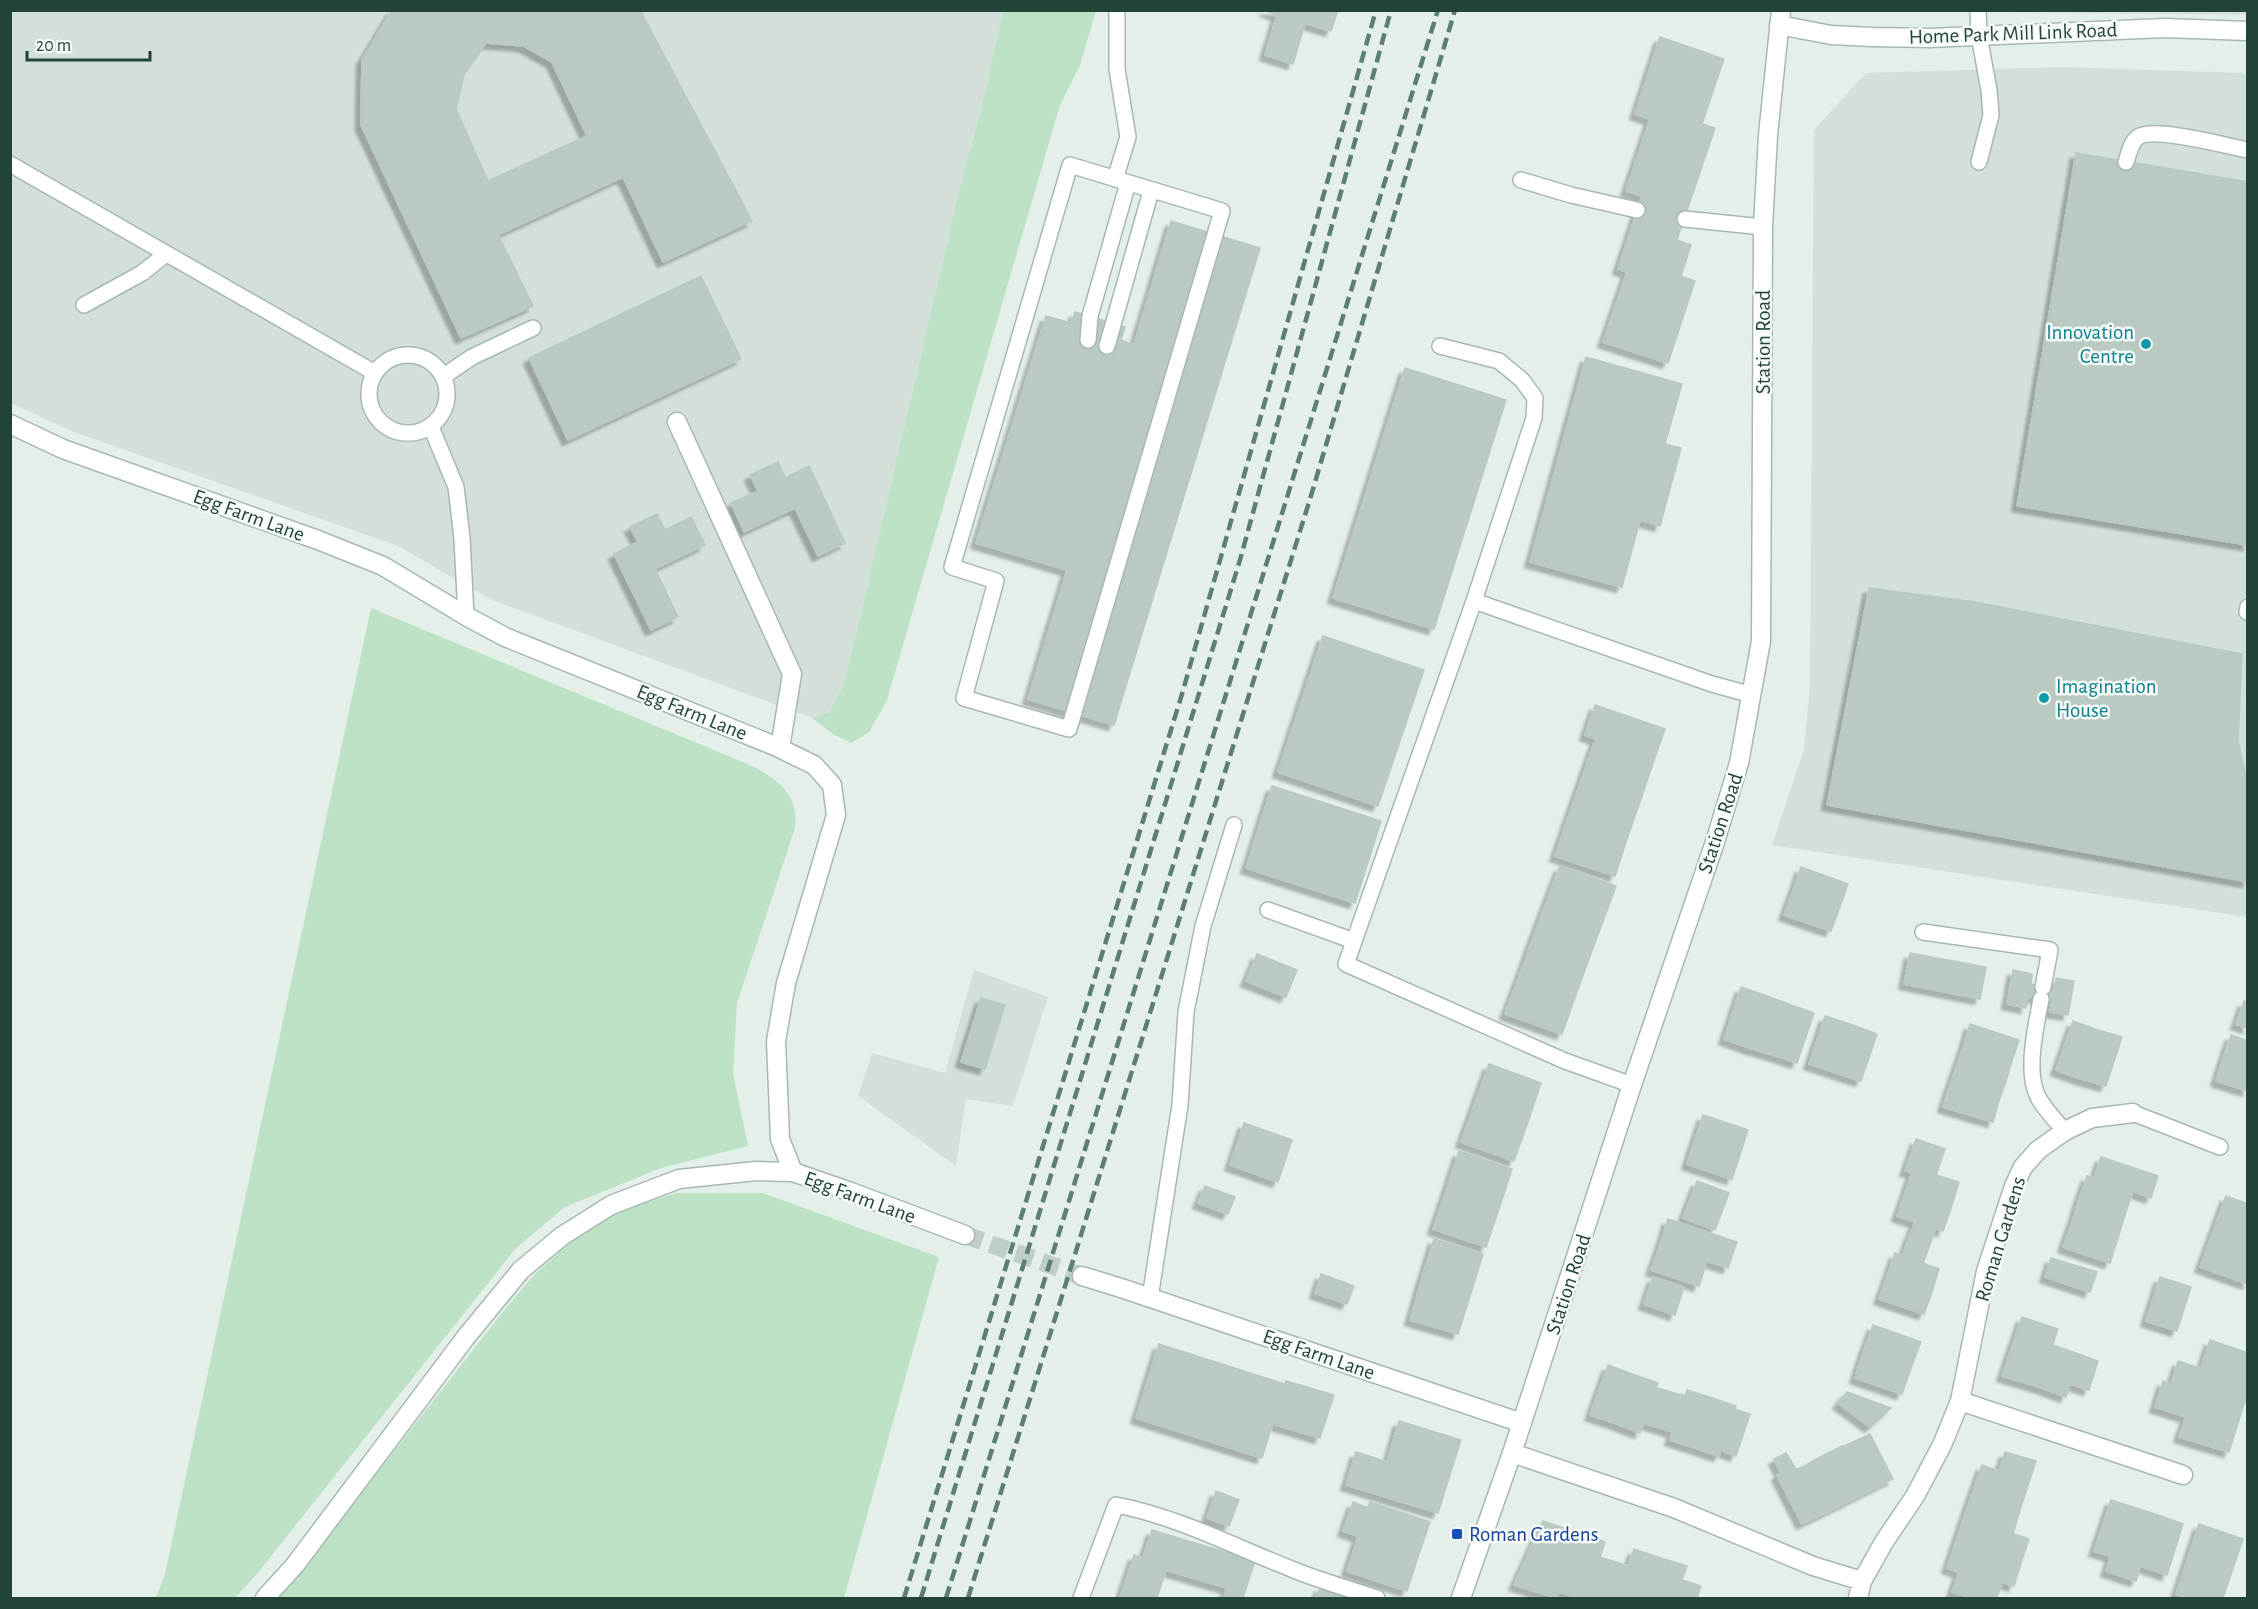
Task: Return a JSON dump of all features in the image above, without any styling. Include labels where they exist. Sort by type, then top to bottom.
[{"type":"street","name":"Home Park Mill Link Road","points":[[1780,18],[1831,35],[1918,38],[2165,28],[2247,31]]},
{"type":"street","name":"Station Road","points":[[1461,1599],[1512,1453],[1739,763],[1761,641],[1763,227],[1768,135],[1780,18]]},
{"type":"street","points":[[677,422],[792,674],[780,748]]},
{"type":"street","name":"Egg Farm Lane","points":[[10,424],[63,449],[318,540],[383,566],[505,637],[780,748],[814,765],[832,785],[836,814],[786,983],[776,1041],[780,1139],[793,1172],[965,1235]]},
{"type":"street","name":"Roman Gardens","points":[[1512,1453],[1674,1508],[1813,1566],[1860,1590],[1884,1542],[1915,1496],[1942,1444],[1960,1401],[1986,1272],[2013,1186],[2023,1167],[2038,1150],[2065,1131],[2092,1118],[2133,1113]]},
{"type":"street","points":[[265,1599],[302,1556],[466,1337],[521,1270],[562,1236],[611,1205],[679,1179],[756,1170],[793,1172]]},
{"type":"street","name":"Egg Farm Lane","points":[[1082,1276],[1522,1422]]},
{"type":"street","points":[[1960,1401],[2183,1475]]},
{"type":"lane","points":[[1088,340],[1090,316],[1122,181],[1128,137],[1117,69],[1117,10]]},
{"type":"lane","points":[[1978,10],[1979,36],[1991,115],[1979,162]]},
{"type":"lane","points":[[2126,162],[2133,142],[2140,136],[2159,133],[2247,150]]},
{"type":"lane","points":[[10,164],[375,373]]},
{"type":"lane","points":[[1070,165],[1151,191],[1222,211],[1069,729],[964,698],[996,580],[952,567],[1070,165]]},
{"type":"lane","points":[[1521,180],[1571,195],[1637,210]]},
{"type":"lane","points":[[1107,346],[1151,191]]},
{"type":"lane","points":[[1685,219],[1763,227]]},
{"type":"lane","points":[[84,305],[142,273],[166,254]]},
{"type":"lane","points":[[444,376],[472,357],[533,328]]},
{"type":"lane","points":[[1440,346],[1499,362],[1522,380],[1535,398],[1534,418],[1474,601],[1346,964],[1564,1061],[1632,1086]]},
{"type":"lane","points":[[410,355],[423,358],[435,365],[444,376],[448,398],[445,410],[439,420],[419,433],[405,434],[392,431],[372,412],[369,386],[375,373],[384,363],[396,357],[410,355]]},
{"type":"lane","points":[[430,427],[456,487],[462,538],[466,616]]},
{"type":"lane","points":[[1474,601],[1712,684],[1752,695]]},
{"type":"lane","points":[[1150,1298],[1180,1105],[1186,1012],[1203,926],[1234,825]]},
{"type":"lane","points":[[1268,910],[1354,941]]},
{"type":"lane","points":[[1923,932],[2050,950],[2033,1046],[2033,1076],[2037,1096],[2065,1131]]},
{"type":"lane","points":[[2133,1113],[2220,1147]]},
{"type":"lane","points":[[1081,1599],[1116,1505],[1155,1514],[1296,1571],[1377,1599]]},
{"type":"shaded area","points":[[2247,10],[2247,15],[1892,11]]},
{"type":"shaded area","points":[[11,11],[1003,11],[845,682],[829,712],[812,718],[490,599],[398,546],[71,431],[11,403]]},
{"type":"shaded area","points":[[2062,67],[2247,73],[2247,917],[1772,845],[1804,749],[1810,684],[1814,130],[1866,73]]},
{"type":"shaded area","points":[[974,970],[1048,997],[1013,1106],[966,1099],[956,1166],[858,1096],[872,1053],[945,1073]]},
{"type":"green space","points":[[1003,11],[1096,11],[1080,65],[1060,105],[887,700],[869,732],[851,743],[833,734],[812,718],[829,712],[845,682]]},
{"type":"green space","points":[[371,608],[750,765],[778,783],[791,798],[796,819],[794,831],[737,1003],[733,1073],[748,1146],[661,1168],[565,1207],[516,1248],[256,1575],[235,1598],[156,1598],[165,1574]]},
{"type":"green space","points":[[677,1193],[763,1193],[939,1257],[844,1598],[279,1598],[535,1274],[582,1232],[633,1205]]},
{"type":"building","points":[[392,10],[640,10],[752,221],[663,262],[623,177],[498,235],[533,306],[461,338],[361,125],[362,60]],"holes":[[[486,43],[524,46],[552,62],[587,136],[488,181],[456,109],[464,74]]]},
{"type":"building","points":[[1264,10],[1338,10],[1331,31],[1305,23],[1293,64],[1265,55],[1277,15]]},
{"type":"building","points":[[1660,37],[1724,59],[1702,124],[1715,128],[1677,240],[1691,245],[1681,276],[1695,281],[1668,363],[1603,342],[1627,272],[1618,269],[1642,196],[1626,191],[1650,119],[1635,114]]},
{"type":"building","name":"Innovation Centre","points":[[2076,153],[2248,182],[2248,545],[2017,506]]},
{"type":"building","points":[[1171,221],[1260,248],[1114,725],[1028,699],[1067,570],[976,543],[1046,316],[1071,323],[1075,312],[1125,327],[1121,340],[1134,345]]},
{"type":"building","points":[[701,276],[741,359],[568,440],[529,358]]},
{"type":"building","points":[[1586,357],[1682,384],[1665,444],[1681,448],[1660,526],[1640,520],[1622,587],[1530,562]]},
{"type":"building","points":[[1405,368],[1506,400],[1434,629],[1333,598]]},
{"type":"building","points":[[778,462],[785,478],[809,466],[845,543],[818,556],[795,508],[744,532],[731,503],[758,491],[750,475]]},
{"type":"building","points":[[657,514],[665,530],[691,517],[705,545],[655,569],[678,617],[651,630],[614,554],[638,542],[630,527]]},
{"type":"building","name":"Imagination House","points":[[1869,588],[1975,602],[2242,654],[2238,741],[2248,785],[2248,882],[1827,805]]},
{"type":"building","points":[[1323,636],[1424,670],[1378,806],[1278,772]]},
{"type":"building","points":[[1595,705],[1665,729],[1651,769],[1592,749],[1596,739],[1585,735]]},
{"type":"building","points":[[1592,749],[1651,769],[1641,799],[1582,778]]},
{"type":"building","points":[[1582,778],[1641,799],[1628,836],[1569,815]]},
{"type":"building","points":[[1272,786],[1381,821],[1355,903],[1246,868]]},
{"type":"building","points":[[1569,815],[1628,836],[1615,876],[1555,856]]},
{"type":"building","points":[[1560,866],[1616,886],[1605,916],[1549,895]]},
{"type":"building","points":[[1801,867],[1848,884],[1840,907],[1793,891]]},
{"type":"building","points":[[1793,891],[1840,907],[1831,931],[1784,915]]},
{"type":"building","points":[[1549,895],[1605,916],[1590,956],[1534,935]]},
{"type":"building","points":[[1534,935],[1590,956],[1576,995],[1520,974]]},
{"type":"building","points":[[1910,953],[1986,967],[1980,999],[1904,984]]},
{"type":"building","points":[[1257,954],[1297,970],[1286,997],[1246,981]]},
{"type":"building","points":[[2013,970],[2032,974],[2031,984],[2054,989],[2056,978],[2074,981],[2068,1015],[2050,1012],[2052,1001],[2028,996],[2026,1008],[2007,1004]]},
{"type":"building","points":[[1520,974],[1576,995],[1562,1034],[1505,1014]]},
{"type":"building","points":[[1741,987],[1767,996],[1749,1048],[1724,1039]]},
{"type":"building","points":[[1767,996],[1791,1005],[1773,1055],[1749,1048]]},
{"type":"building","points":[[981,998],[1005,1005],[985,1069],[961,1062]]},
{"type":"building","points":[[2244,1001],[2248,1003],[2248,1028],[2236,1024]]},
{"type":"building","points":[[1791,1005],[1814,1013],[1797,1063],[1773,1055]]},
{"type":"building","points":[[1825,1016],[1850,1024],[1834,1072],[1809,1064]]},
{"type":"building","points":[[2073,1021],[2098,1030],[2081,1079],[2056,1070]]},
{"type":"building","points":[[1850,1024],[1877,1034],[1861,1081],[1834,1072]]},
{"type":"building","points":[[1970,1024],[2019,1040],[2012,1061],[1964,1045]]},
{"type":"building","points":[[2098,1030],[2122,1037],[2106,1086],[2081,1079]]},
{"type":"building","points":[[2231,1035],[2248,1041],[2248,1066],[2223,1058]]},
{"type":"building","points":[[1964,1045],[2012,1061],[2006,1081],[1957,1065]]},
{"type":"building","points":[[2223,1058],[2248,1066],[2248,1091],[2216,1081]]},
{"type":"building","points":[[1489,1064],[1541,1083],[1528,1122],[1475,1103]]},
{"type":"building","points":[[1957,1065],[2006,1081],[1999,1101],[1950,1085]]},
{"type":"building","points":[[1950,1085],[1999,1101],[1993,1122],[1943,1107]]},
{"type":"building","points":[[1475,1103],[1528,1122],[1514,1161],[1461,1142]]},
{"type":"building","points":[[1703,1115],[1748,1130],[1740,1155],[1695,1139]]},
{"type":"building","points":[[1244,1123],[1292,1140],[1278,1182],[1230,1165]]},
{"type":"building","points":[[1695,1139],[1740,1155],[1732,1179],[1687,1164]]},
{"type":"building","points":[[1916,1139],[1945,1149],[1936,1175],[1959,1182],[1951,1208],[1905,1193],[1912,1172],[1905,1171]]},
{"type":"building","points":[[1459,1151],[1512,1169],[1499,1209],[1446,1191]]},
{"type":"building","points":[[2101,1157],[2158,1176],[2151,1198],[2133,1191],[2125,1215],[2079,1199],[2087,1176],[2094,1178]]},
{"type":"building","points":[[1697,1181],[1729,1193],[1715,1230],[1683,1218]]},
{"type":"building","points":[[1205,1186],[1235,1197],[1228,1214],[1198,1203]]},
{"type":"building","points":[[1446,1191],[1499,1209],[1486,1247],[1433,1229]]},
{"type":"building","points":[[1905,1193],[1951,1208],[1943,1231],[1897,1216]]},
{"type":"building","points":[[2226,1196],[2248,1204],[2248,1284],[2200,1267]]},
{"type":"building","points":[[2079,1199],[2125,1215],[2118,1238],[2072,1222]]},
{"type":"building","points":[[1668,1219],[1737,1242],[1728,1268],[1660,1245]]},
{"type":"building","points":[[1915,1222],[1936,1228],[1923,1264],[1902,1256]]},
{"type":"building","points":[[2072,1222],[2118,1238],[2110,1263],[2063,1247]]},
{"type":"building","points":[[1434,1239],[1483,1254],[1471,1293],[1422,1278]]},
{"type":"building","points":[[1660,1245],[1707,1261],[1699,1286],[1651,1270]]},
{"type":"building","points":[[1895,1253],[1939,1269],[1932,1292],[1887,1277]]},
{"type":"building","points":[[2051,1258],[2097,1272],[2090,1292],[2045,1277]]},
{"type":"building","points":[[1321,1274],[1354,1286],[1347,1304],[1315,1293]]},
{"type":"building","points":[[1653,1277],[1684,1287],[1675,1315],[1644,1304]]},
{"type":"building","points":[[1887,1277],[1932,1292],[1924,1314],[1879,1299]]},
{"type":"building","points":[[2160,1277],[2191,1287],[2177,1331],[2146,1321]]},
{"type":"building","points":[[1422,1278],[1471,1293],[1458,1334],[1410,1320]]},
{"type":"building","points":[[2022,1317],[2058,1329],[2039,1387],[2002,1376]]},
{"type":"building","points":[[1873,1325],[1921,1342],[1911,1368],[1864,1350]]},
{"type":"building","points":[[2210,1340],[2248,1353],[2248,1383],[2201,1368]]},
{"type":"building","points":[[1159,1344],[1285,1384],[1262,1458],[1136,1418]]},
{"type":"building","points":[[2053,1345],[2098,1361],[2089,1390],[2070,1384],[2066,1397],[2039,1387]]},
{"type":"building","points":[[1864,1350],[1911,1368],[1902,1394],[1855,1378]]},
{"type":"building","points":[[2178,1361],[2248,1383],[2248,1394],[2243,1407],[2171,1384]]},
{"type":"building","points":[[1608,1365],[1632,1374],[1614,1423],[1590,1415]]},
{"type":"building","points":[[1632,1374],[1658,1383],[1640,1433],[1614,1423]]},
{"type":"building","points":[[1286,1381],[1334,1395],[1320,1438],[1273,1424]]},
{"type":"building","points":[[2163,1381],[2243,1407],[2229,1452],[2179,1437],[2186,1417],[2155,1407]]},
{"type":"building","points":[[1657,1388],[1685,1396],[1673,1432],[1644,1423]]},
{"type":"building","points":[[1687,1390],[1712,1398],[1695,1448],[1670,1440]]},
{"type":"building","points":[[1847,1392],[1891,1408],[1870,1427],[1838,1403]]},
{"type":"building","points":[[1712,1398],[1736,1406],[1719,1456],[1695,1448]]},
{"type":"building","points":[[1734,1409],[1750,1414],[1736,1456],[1721,1450]]},
{"type":"building","points":[[1399,1421],[1461,1440],[1448,1481],[1387,1462]]},
{"type":"building","points":[[1870,1434],[1893,1479],[1867,1492],[1844,1446]]},
{"type":"building","points":[[1842,1446],[1867,1492],[1845,1503],[1822,1456]]},
{"type":"building","points":[[1356,1452],[1448,1481],[1438,1513],[1346,1485]]},
{"type":"building","points":[[2005,1452],[2036,1461],[2020,1510],[1972,1494],[1982,1465],[1999,1471]]},
{"type":"building","points":[[1786,1453],[1796,1469],[1800,1468],[1823,1514],[1802,1524],[1777,1475],[1781,1473],[1774,1459]]},
{"type":"building","points":[[1822,1456],[1845,1503],[1823,1514],[1800,1468]]},
{"type":"building","points":[[1216,1491],[1239,1500],[1229,1526],[1207,1518]]},
{"type":"building","points":[[1972,1494],[2020,1510],[2013,1534],[1964,1517]]},
{"type":"building","points":[[2111,1500],[2158,1515],[2136,1581],[2106,1571],[2111,1556],[2094,1551]]},
{"type":"building","points":[[1353,1502],[1368,1508],[1370,1502],[1430,1522],[1418,1557],[1343,1531]]},
{"type":"building","points":[[2158,1515],[2183,1524],[2167,1575],[2141,1566]]},
{"type":"building","points":[[1964,1517],[2029,1539],[2021,1563],[1956,1541]]},
{"type":"building","points":[[1543,1521],[1578,1533],[1557,1598],[1514,1585]]},
{"type":"building","points":[[2199,1524],[2243,1539],[2223,1598],[2188,1598],[2176,1594]]},
{"type":"building","points":[[1152,1530],[1255,1561],[1243,1598],[1224,1598],[1227,1588],[1166,1570],[1157,1598],[1120,1598],[1134,1555],[1143,1558]]},
{"type":"building","points":[[1578,1533],[1605,1542],[1600,1557],[1612,1561],[1599,1598],[1578,1598],[1559,1592]]},
{"type":"building","points":[[1358,1537],[1418,1557],[1407,1591],[1347,1571]]},
{"type":"building","points":[[1956,1541],[2021,1563],[2014,1586],[2002,1582],[1997,1598],[1972,1598],[1952,1592],[1959,1572],[1947,1568]]},
{"type":"building","points":[[1634,1549],[1661,1558],[1647,1598],[1599,1598],[1612,1561],[1628,1566]]},
{"type":"building","points":[[1661,1558],[1687,1566],[1682,1580],[1701,1586],[1697,1598],[1647,1598]]},
{"type":"building","points":[[1320,1587],[1352,1598],[1316,1598]]},
{"type":"tunnel","points":[[965,1235],[1082,1276]]},
{"type":"railway","points":[[904,1598],[1182,694],[1376,10]]},
{"type":"railway","points":[[921,1598],[1240,560],[1391,10]]},
{"type":"railway","points":[[946,1598],[1438,10]]},
{"type":"railway","points":[[968,1598],[1310,499],[1455,10]]},
{"type":"place","name":"Innovation Centre","points":[[2146,344]]},
{"type":"place","name":"Imagination House","points":[[2044,698]]},
{"type":"place","name":"Roman Gardens","points":[[1457,1534]]}]
